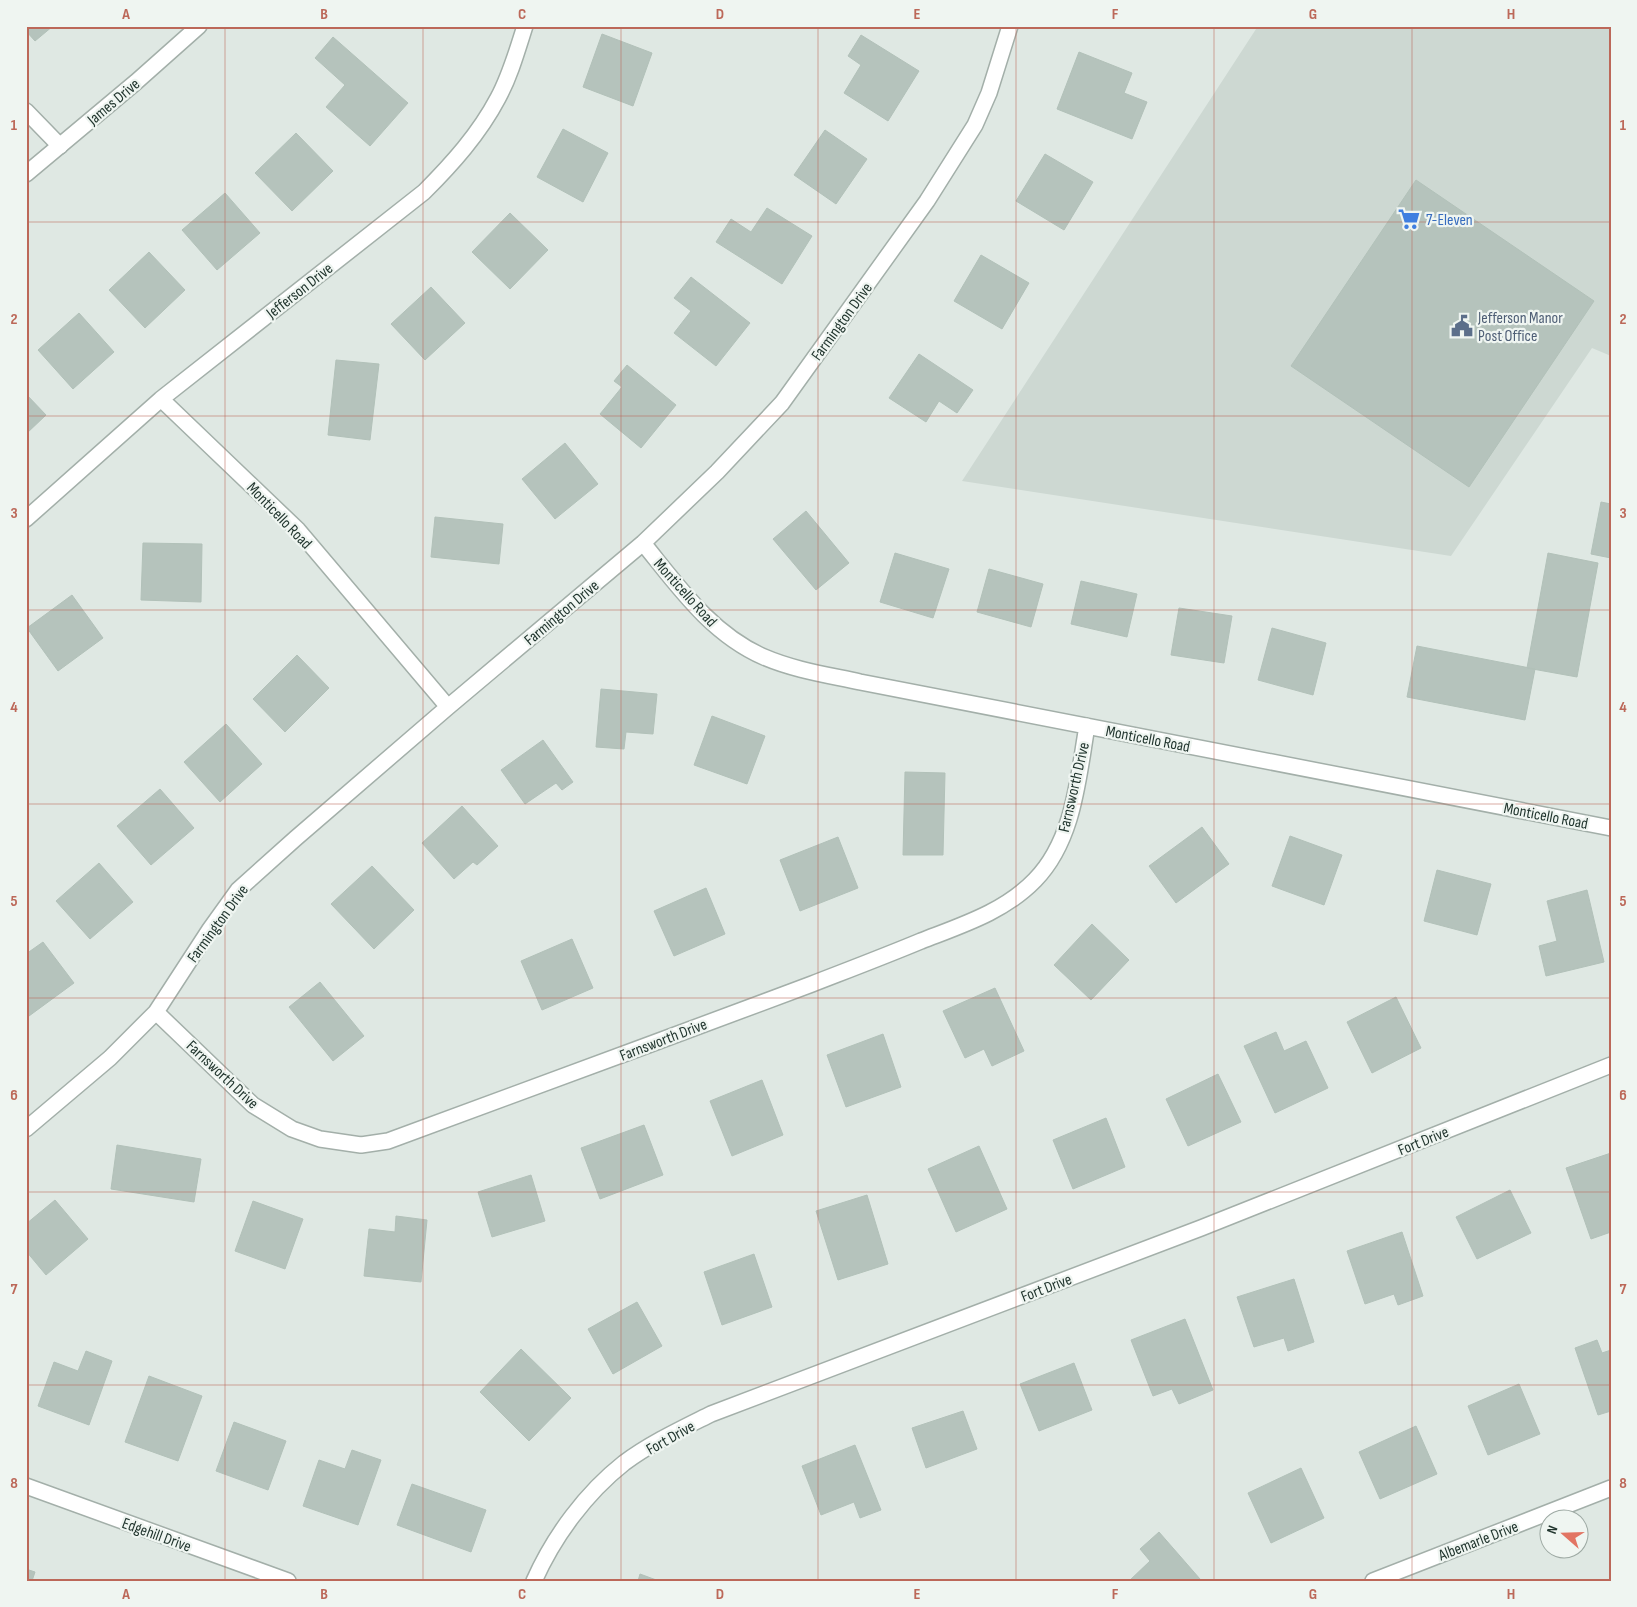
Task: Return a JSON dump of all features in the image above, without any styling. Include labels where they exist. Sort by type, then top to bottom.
[{"type":"street","name":"James Drive","points":[[26,174],[199,26]]},
{"type":"street","name":"Jefferson Drive","points":[[26,518],[161,399],[430,186],[455,160],[494,104],[512,66],[525,26]]},
{"type":"street","name":"Farmington Drive","points":[[26,1129],[110,1058],[156,1012],[238,890],[448,707],[643,542],[717,472],[782,403],[927,201],[975,125],[989,93],[1010,26]]},
{"type":"street","points":[[26,111],[60,146]]},
{"type":"street","name":"Monticello Road","points":[[161,399],[298,530],[448,707]]},
{"type":"street","name":"Monticello Road","points":[[643,542],[685,596],[708,620],[734,641],[764,657],[792,667],[860,682],[1611,828]]},
{"type":"street","name":"Farnsworth Drive","points":[[156,1012],[253,1104],[292,1129],[320,1139],[361,1145],[388,1141],[859,966],[985,916],[1014,899],[1036,880],[1049,862],[1064,834],[1072,808],[1087,726]]},
{"type":"street","name":"Fort Drive","points":[[534,1581],[554,1543],[585,1501],[624,1463],[667,1436],[711,1414],[1200,1228],[1611,1065]]},
{"type":"street","name":"Edgehill Drive","points":[[26,1486],[288,1581]]},
{"type":"street","name":"Albemarle Drive","points":[[1373,1581],[1611,1488]]},
{"type":"shaded area","points":[[1258,26],[1611,26],[1611,356],[1592,348],[1451,556],[962,481]]},
{"type":"building","points":[[26,26],[53,26],[35,41],[26,31]]},
{"type":"building","points":[[602,34],[652,53],[633,106],[583,87]]},
{"type":"building","points":[[861,35],[919,71],[888,121],[844,93],[861,65],[848,56]]},
{"type":"building","points":[[333,37],[408,103],[370,146],[326,107],[345,85],[315,58]]},
{"type":"building","points":[[1079,52],[1132,73],[1124,93],[1147,102],[1132,139],[1057,109]]},
{"type":"building","points":[[563,129],[608,153],[583,202],[537,177]]},
{"type":"building","points":[[825,130],[867,159],[836,204],[794,175]]},
{"type":"building","points":[[296,133],[333,171],[292,211],[255,173]]},
{"type":"building","points":[[1045,154],[1093,182],[1064,230],[1016,201]]},
{"type":"building","points":[[1416,180],[1594,301],[1469,487],[1291,366]]},
{"type":"building","points":[[225,193],[260,233],[217,270],[182,230]]},
{"type":"building","points":[[767,208],[812,236],[782,284],[716,242],[731,219],[751,232]]},
{"type":"building","points":[[510,213],[548,250],[510,289],[472,252]]},
{"type":"building","points":[[149,252],[185,290],[145,328],[109,290]]},
{"type":"building","points":[[981,255],[1029,283],[1002,329],[954,301]]},
{"type":"building","points":[[691,277],[750,323],[716,366],[674,333],[691,311],[674,298]]},
{"type":"building","points":[[431,287],[465,323],[425,360],[391,324]]},
{"type":"building","points":[[79,313],[114,352],[73,389],[38,350]]},
{"type":"building","points":[[919,354],[973,390],[957,413],[939,401],[926,422],[889,398]]},
{"type":"building","points":[[336,360],[379,364],[370,440],[328,435]]},
{"type":"building","points":[[627,365],[676,405],[641,448],[600,414],[622,387],[614,381]]},
{"type":"building","points":[[26,394],[46,415],[26,434]]},
{"type":"building","points":[[565,443],[598,484],[555,519],[522,479]]},
{"type":"building","points":[[1601,502],[1611,504],[1611,558],[1591,554]]},
{"type":"building","points":[[806,511],[849,563],[816,590],[773,539]]},
{"type":"building","points":[[435,517],[503,524],[499,564],[431,557]]},
{"type":"building","points":[[143,543],[202,544],[201,602],[141,600]]},
{"type":"building","points":[[895,553],[949,569],[933,618],[880,602]]},
{"type":"building","points":[[1548,553],[1598,563],[1577,677],[1527,668]]},
{"type":"building","points":[[989,569],[1043,584],[1031,627],[977,612]]},
{"type":"building","points":[[1081,581],[1137,594],[1127,637],[1071,624]]},
{"type":"building","points":[[72,595],[103,638],[58,671],[27,628]]},
{"type":"building","points":[[1179,608],[1232,616],[1224,663],[1171,655]]},
{"type":"building","points":[[1272,628],[1326,643],[1313,695],[1258,680]]},
{"type":"building","points":[[1417,646],[1535,669],[1525,720],[1407,697]]},
{"type":"building","points":[[297,655],[329,688],[285,732],[253,699]]},
{"type":"building","points":[[601,689],[657,694],[653,734],[626,732],[624,749],[596,747]]},
{"type":"building","points":[[712,716],[765,736],[747,784],[694,765]]},
{"type":"building","points":[[226,724],[262,764],[220,802],[184,762]]},
{"type":"building","points":[[543,740],[573,782],[562,790],[556,783],[525,804],[501,770]]},
{"type":"building","points":[[905,772],[945,773],[943,855],[903,855]]},
{"type":"building","points":[[160,789],[194,828],[151,865],[117,826]]},
{"type":"building","points":[[462,806],[498,846],[477,865],[473,862],[454,879],[422,843]]},
{"type":"building","points":[[1202,827],[1229,864],[1176,903],[1149,866]]},
{"type":"building","points":[[1290,836],[1342,855],[1324,905],[1272,886]]},
{"type":"building","points":[[838,837],[858,888],[800,911],[780,860]]},
{"type":"building","points":[[99,863],[133,902],[90,939],[56,901]]},
{"type":"building","points":[[372,866],[414,910],[374,949],[331,904]]},
{"type":"building","points":[[1437,870],[1491,884],[1477,935],[1424,921]]},
{"type":"building","points":[[706,888],[725,934],[674,956],[654,911]]},
{"type":"building","points":[[1587,890],[1604,962],[1546,976],[1539,946],[1557,941],[1547,901]]},
{"type":"building","points":[[1092,924],[1129,960],[1091,1000],[1054,965]]},
{"type":"building","points":[[572,939],[593,988],[542,1010],[521,961]]},
{"type":"building","points":[[43,942],[74,983],[29,1016],[26,1012],[26,954]]},
{"type":"building","points":[[320,982],[364,1036],[333,1061],[289,1007]]},
{"type":"building","points":[[995,988],[1024,1051],[992,1066],[984,1049],[965,1058],[943,1011]]},
{"type":"building","points":[[1396,997],[1421,1048],[1372,1073],[1347,1022]]},
{"type":"building","points":[[1276,1032],[1284,1051],[1306,1041],[1328,1088],[1275,1113],[1244,1046]]},
{"type":"building","points":[[883,1034],[901,1087],[846,1107],[827,1055]]},
{"type":"building","points":[[1218,1074],[1241,1122],[1188,1146],[1166,1099]]},
{"type":"building","points":[[762,1080],[783,1135],[732,1156],[710,1101]]},
{"type":"building","points":[[1106,1118],[1125,1167],[1073,1189],[1053,1140]]},
{"type":"building","points":[[644,1125],[663,1175],[600,1199],[581,1148]]},
{"type":"building","points":[[117,1145],[201,1159],[194,1202],[111,1189]]},
{"type":"building","points":[[979,1146],[1007,1209],[956,1232],[928,1169]]},
{"type":"building","points":[[1611,1153],[1611,1232],[1591,1239],[1566,1168]]},
{"type":"building","points":[[531,1175],[545,1221],[492,1237],[478,1192]]},
{"type":"building","points":[[1510,1190],[1531,1233],[1477,1259],[1456,1217]]},
{"type":"building","points":[[867,1195],[888,1264],[838,1280],[816,1211]]},
{"type":"building","points":[[55,1200],[88,1239],[46,1275],[26,1251],[26,1224]]},
{"type":"building","points":[[253,1201],[303,1219],[285,1269],[235,1251]]},
{"type":"building","points":[[396,1216],[427,1220],[421,1282],[364,1276],[369,1229],[395,1232]]},
{"type":"building","points":[[1402,1232],[1423,1296],[1398,1305],[1394,1294],[1365,1304],[1347,1251]]},
{"type":"building","points":[[754,1254],[772,1307],[722,1325],[704,1272]]},
{"type":"building","points":[[1294,1279],[1314,1342],[1288,1351],[1284,1338],[1254,1347],[1237,1297]]},
{"type":"building","points":[[637,1302],[662,1346],[613,1374],[588,1329]]},
{"type":"building","points":[[1185,1319],[1213,1390],[1179,1404],[1172,1389],[1153,1396],[1131,1340]]},
{"type":"building","points":[[1597,1340],[1602,1353],[1611,1350],[1611,1411],[1598,1415],[1575,1348]]},
{"type":"building","points":[[521,1349],[571,1398],[529,1441],[480,1392]]},
{"type":"building","points":[[86,1351],[112,1361],[89,1425],[38,1406],[54,1362],[78,1371]]},
{"type":"building","points":[[1074,1363],[1092,1410],[1039,1431],[1020,1384]]},
{"type":"building","points":[[149,1376],[202,1396],[178,1461],[125,1442]]},
{"type":"building","points":[[1519,1384],[1540,1434],[1488,1455],[1468,1406]]},
{"type":"building","points":[[963,1411],[977,1449],[926,1468],[912,1428]]},
{"type":"building","points":[[234,1422],[286,1441],[268,1490],[216,1471]]},
{"type":"building","points":[[1416,1426],[1437,1474],[1380,1499],[1359,1452]]},
{"type":"building","points":[[855,1445],[881,1510],[860,1518],[854,1502],[821,1515],[802,1466]]},
{"type":"building","points":[[352,1450],[381,1460],[358,1525],[303,1506],[319,1460],[345,1469]]},
{"type":"building","points":[[1301,1468],[1324,1518],[1271,1543],[1248,1493]]},
{"type":"building","points":[[412,1484],[486,1510],[471,1552],[397,1525]]},
{"type":"building","points":[[1159,1532],[1200,1579],[1199,1581],[1129,1581],[1150,1561],[1140,1549]]},
{"type":"building","points":[[26,1569],[35,1572],[32,1581],[26,1581]]},
{"type":"building","points":[[640,1574],[659,1581],[638,1581]]},
{"type":"place","name":"7-Eleven","points":[[1409,219]]},
{"type":"place","name":"Jefferson Manor Post Office","points":[[1462,326]]}]
